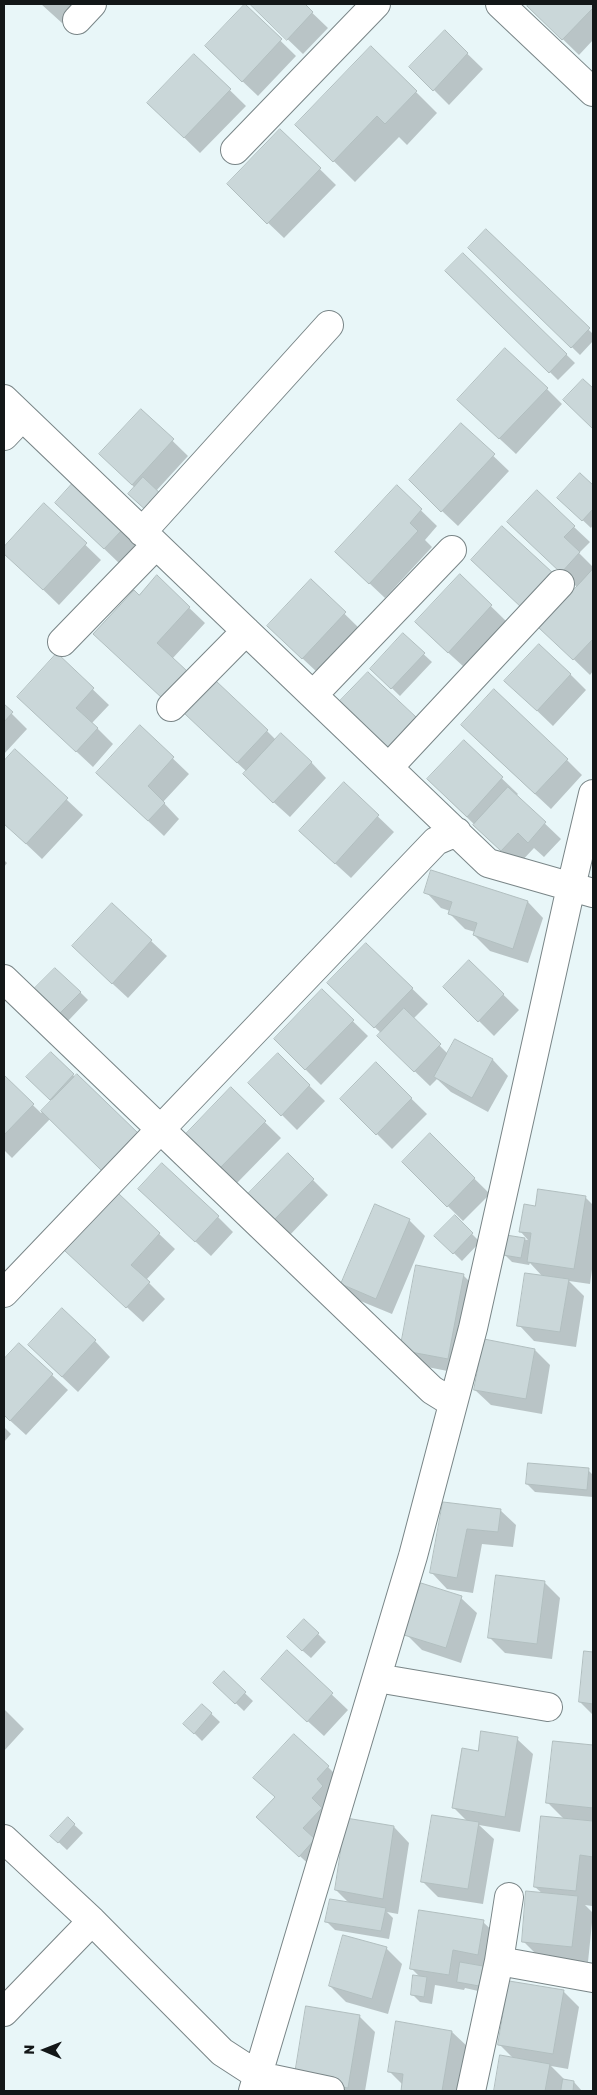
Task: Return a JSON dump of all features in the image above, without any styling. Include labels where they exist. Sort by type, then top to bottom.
[{"type":"street","points":[[236,150],[376,4]]},
{"type":"street","points":[[500,4],[593,92]]},
{"type":"street","points":[[62,642],[329,325]]},
{"type":"street","points":[[10,417],[149,538],[488,863],[582,890]]},
{"type":"street","points":[[313,695],[452,550]]},
{"type":"street","points":[[389,767],[560,584]]},
{"type":"street","points":[[171,707],[246,631]]},
{"type":"street","points":[[256,2083],[413,1556],[473,1328],[582,890],[593,794]]},
{"type":"street","points":[[4,1293],[436,841],[457,832]]},
{"type":"street","points":[[4,979],[432,1390],[453,1404]]},
{"type":"street","points":[[377,1678],[548,1707]]},
{"type":"street","points":[[4,1839],[92,1921],[222,2052],[256,2083],[330,2091]]},
{"type":"street","points":[[471,2091],[499,1961],[509,1897]]},
{"type":"street","points":[[4,2012],[92,1921]]},
{"type":"street","points":[[499,1961],[593,1978]]},
{"type":"building","points":[[245,4],[282,39],[242,82],[205,46]]},
{"type":"building","points":[[250,4],[305,4],[313,12],[287,40]]},
{"type":"building","points":[[530,4],[593,4],[593,8],[562,40],[527,6]]},
{"type":"building","points":[[445,30],[468,53],[433,91],[409,67]]},
{"type":"building","points":[[371,46],[417,91],[385,124],[377,116],[333,162],[295,125]]},
{"type":"building","points":[[194,54],[231,89],[184,138],[147,103]]},
{"type":"building","points":[[280,129],[321,168],[267,224],[227,184]]},
{"type":"building","points":[[486,229],[590,328],[571,348],[468,248]]},
{"type":"building","points":[[463,253],[567,354],[549,373],[445,271]]},
{"type":"building","points":[[505,348],[548,388],[499,439],[457,400]]},
{"type":"building","points":[[583,379],[593,388],[593,429],[563,400]]},
{"type":"building","points":[[141,409],[174,439],[132,485],[99,454]]},
{"type":"building","points":[[461,423],[495,454],[441,512],[409,480]]},
{"type":"building","points":[[580,473],[593,485],[593,509],[582,521],[557,498]]},
{"type":"building","points":[[143,477],[163,496],[148,512],[128,494]]},
{"type":"building","points":[[72,484],[122,530],[104,549],[55,503]]},
{"type":"building","points":[[397,485],[422,509],[410,523],[418,531],[369,584],[335,552]]},
{"type":"building","points":[[537,490],[575,526],[564,537],[580,552],[561,573],[507,522]]},
{"type":"building","points":[[44,503],[87,543],[43,590],[4,554],[4,547]]},
{"type":"building","points":[[502,526],[553,573],[522,608],[471,560]]},
{"type":"building","points":[[593,569],[593,639],[573,660],[539,628]]},
{"type":"building","points":[[460,574],[492,605],[448,653],[415,622]]},
{"type":"building","points":[[157,575],[190,607],[157,643],[187,671],[162,698],[93,634],[134,590],[139,595]]},
{"type":"building","points":[[311,579],[346,612],[302,659],[267,626]]},
{"type":"building","points":[[403,633],[425,653],[391,689],[370,669]]},
{"type":"building","points":[[539,644],[571,674],[537,711],[504,681]]},
{"type":"building","points":[[57,653],[94,688],[76,708],[98,728],[76,752],[17,697]]},
{"type":"building","points":[[368,672],[416,717],[387,748],[339,702]]},
{"type":"building","points":[[216,681],[268,730],[237,763],[185,714]]},
{"type":"building","points":[[494,689],[568,759],[535,794],[461,725]]},
{"type":"building","points":[[4,704],[13,712],[4,722]]},
{"type":"building","points":[[140,725],[174,757],[148,786],[165,803],[148,821],[96,773]]},
{"type":"building","points":[[281,733],[312,762],[273,803],[243,774]]},
{"type":"building","points":[[464,740],[503,777],[467,817],[427,779]]},
{"type":"building","points":[[15,749],[68,798],[26,844],[4,824],[4,761]]},
{"type":"building","points":[[344,782],[379,815],[335,864],[299,831]]},
{"type":"building","points":[[508,787],[546,822],[528,843],[518,833],[501,851],[473,825]]},
{"type":"building","points":[[431,870],[528,901],[513,949],[473,935],[477,923],[448,914],[452,902],[424,893]]},
{"type":"building","points":[[112,903],[152,940],[112,984],[72,946]]},
{"type":"building","points":[[366,943],[413,988],[374,1028],[327,983]]},
{"type":"building","points":[[469,960],[504,994],[478,1022],[443,987]]},
{"type":"building","points":[[55,968],[81,992],[59,1014],[33,990]]},
{"type":"building","points":[[322,989],[354,1020],[305,1070],[274,1039]]},
{"type":"building","points":[[404,1008],[441,1044],[414,1072],[377,1036]]},
{"type":"building","points":[[455,1039],[493,1059],[472,1098],[434,1077]]},
{"type":"building","points":[[51,1052],[74,1074],[50,1100],[26,1077]]},
{"type":"building","points":[[278,1053],[310,1085],[281,1116],[248,1083]]},
{"type":"building","points":[[376,1062],[412,1098],[376,1135],[340,1099]]},
{"type":"building","points":[[77,1074],[138,1133],[102,1171],[41,1111]]},
{"type":"building","points":[[4,1075],[34,1104],[4,1135]]},
{"type":"building","points":[[231,1087],[266,1121],[218,1170],[184,1136]]},
{"type":"building","points":[[430,1133],[475,1178],[447,1207],[402,1162]]},
{"type":"building","points":[[288,1153],[314,1179],[272,1222],[246,1196]]},
{"type":"building","points":[[162,1163],[219,1216],[195,1242],[138,1189]]},
{"type":"building","points":[[538,1189],[586,1196],[574,1269],[527,1262],[531,1233],[519,1232],[524,1204],[535,1206]]},
{"type":"building","points":[[118,1193],[160,1233],[131,1265],[150,1282],[126,1308],[65,1251]]},
{"type":"building","points":[[375,1204],[410,1219],[376,1299],[341,1284]]},
{"type":"building","points":[[455,1215],[473,1233],[453,1254],[434,1236]]},
{"type":"building","points":[[506,1235],[525,1238],[521,1258],[503,1255]]},
{"type":"building","points":[[416,1265],[464,1274],[448,1359],[400,1350]]},
{"type":"building","points":[[525,1273],[569,1279],[560,1332],[517,1326]]},
{"type":"building","points":[[62,1308],[96,1340],[62,1377],[28,1345]]},
{"type":"building","points":[[484,1339],[535,1349],[526,1399],[474,1390]]},
{"type":"building","points":[[19,1343],[53,1374],[10,1421],[4,1415],[4,1359]]},
{"type":"building","points":[[528,1463],[589,1468],[587,1490],[526,1484]]},
{"type":"building","points":[[443,1502],[501,1509],[498,1532],[467,1529],[457,1578],[430,1573]]},
{"type":"building","points":[[496,1575],[545,1581],[537,1644],[488,1638]]},
{"type":"building","points":[[421,1583],[462,1596],[446,1648],[404,1635]]},
{"type":"building","points":[[304,1619],[319,1633],[302,1651],[287,1637]]},
{"type":"building","points":[[287,1650],[333,1693],[307,1722],[261,1679]]},
{"type":"building","points":[[584,1651],[593,1652],[593,1704],[579,1702]]},
{"type":"building","points":[[224,1671],[246,1692],[235,1704],[213,1683]]},
{"type":"building","points":[[202,1704],[212,1713],[194,1734],[183,1724]]},
{"type":"building","points":[[481,1731],[518,1737],[505,1817],[452,1808],[462,1748],[478,1751]]},
{"type":"building","points":[[294,1734],[329,1766],[317,1779],[323,1786],[312,1798],[322,1808],[303,1828],[315,1839],[299,1857],[256,1817],[275,1797],[253,1778]]},
{"type":"building","points":[[553,1741],[593,1745],[593,1808],[546,1803]]},
{"type":"building","points":[[432,1815],[479,1822],[468,1889],[421,1882]]},
{"type":"building","points":[[541,1816],[593,1821],[593,1857],[580,1855],[576,1891],[534,1887]]},
{"type":"building","points":[[68,1817],[75,1824],[58,1843],[50,1836]]},
{"type":"building","points":[[346,1818],[394,1826],[383,1899],[335,1890]]},
{"type":"building","points":[[526,1891],[578,1896],[572,1947],[522,1942]]},
{"type":"building","points":[[330,1899],[386,1908],[381,1931],[325,1922]]},
{"type":"building","points":[[419,1910],[484,1920],[478,1955],[453,1950],[449,1975],[410,1969]]},
{"type":"building","points":[[343,1935],[387,1947],[372,1999],[329,1986]]},
{"type":"building","points":[[460,1962],[483,1966],[479,1986],[457,1982]]},
{"type":"building","points":[[413,1975],[427,1977],[424,1997],[411,1995]]},
{"type":"building","points":[[509,1981],[564,1990],[553,2054],[498,2045]]},
{"type":"building","points":[[306,2006],[360,2015],[348,2088],[294,2080]]},
{"type":"building","points":[[396,2021],[452,2031],[442,2091],[401,2091],[403,2074],[388,2072]]},
{"type":"building","points":[[500,2055],[550,2064],[545,2091],[494,2091]]},
{"type":"building","points":[[563,2079],[574,2081],[573,2091],[561,2091]]}]
